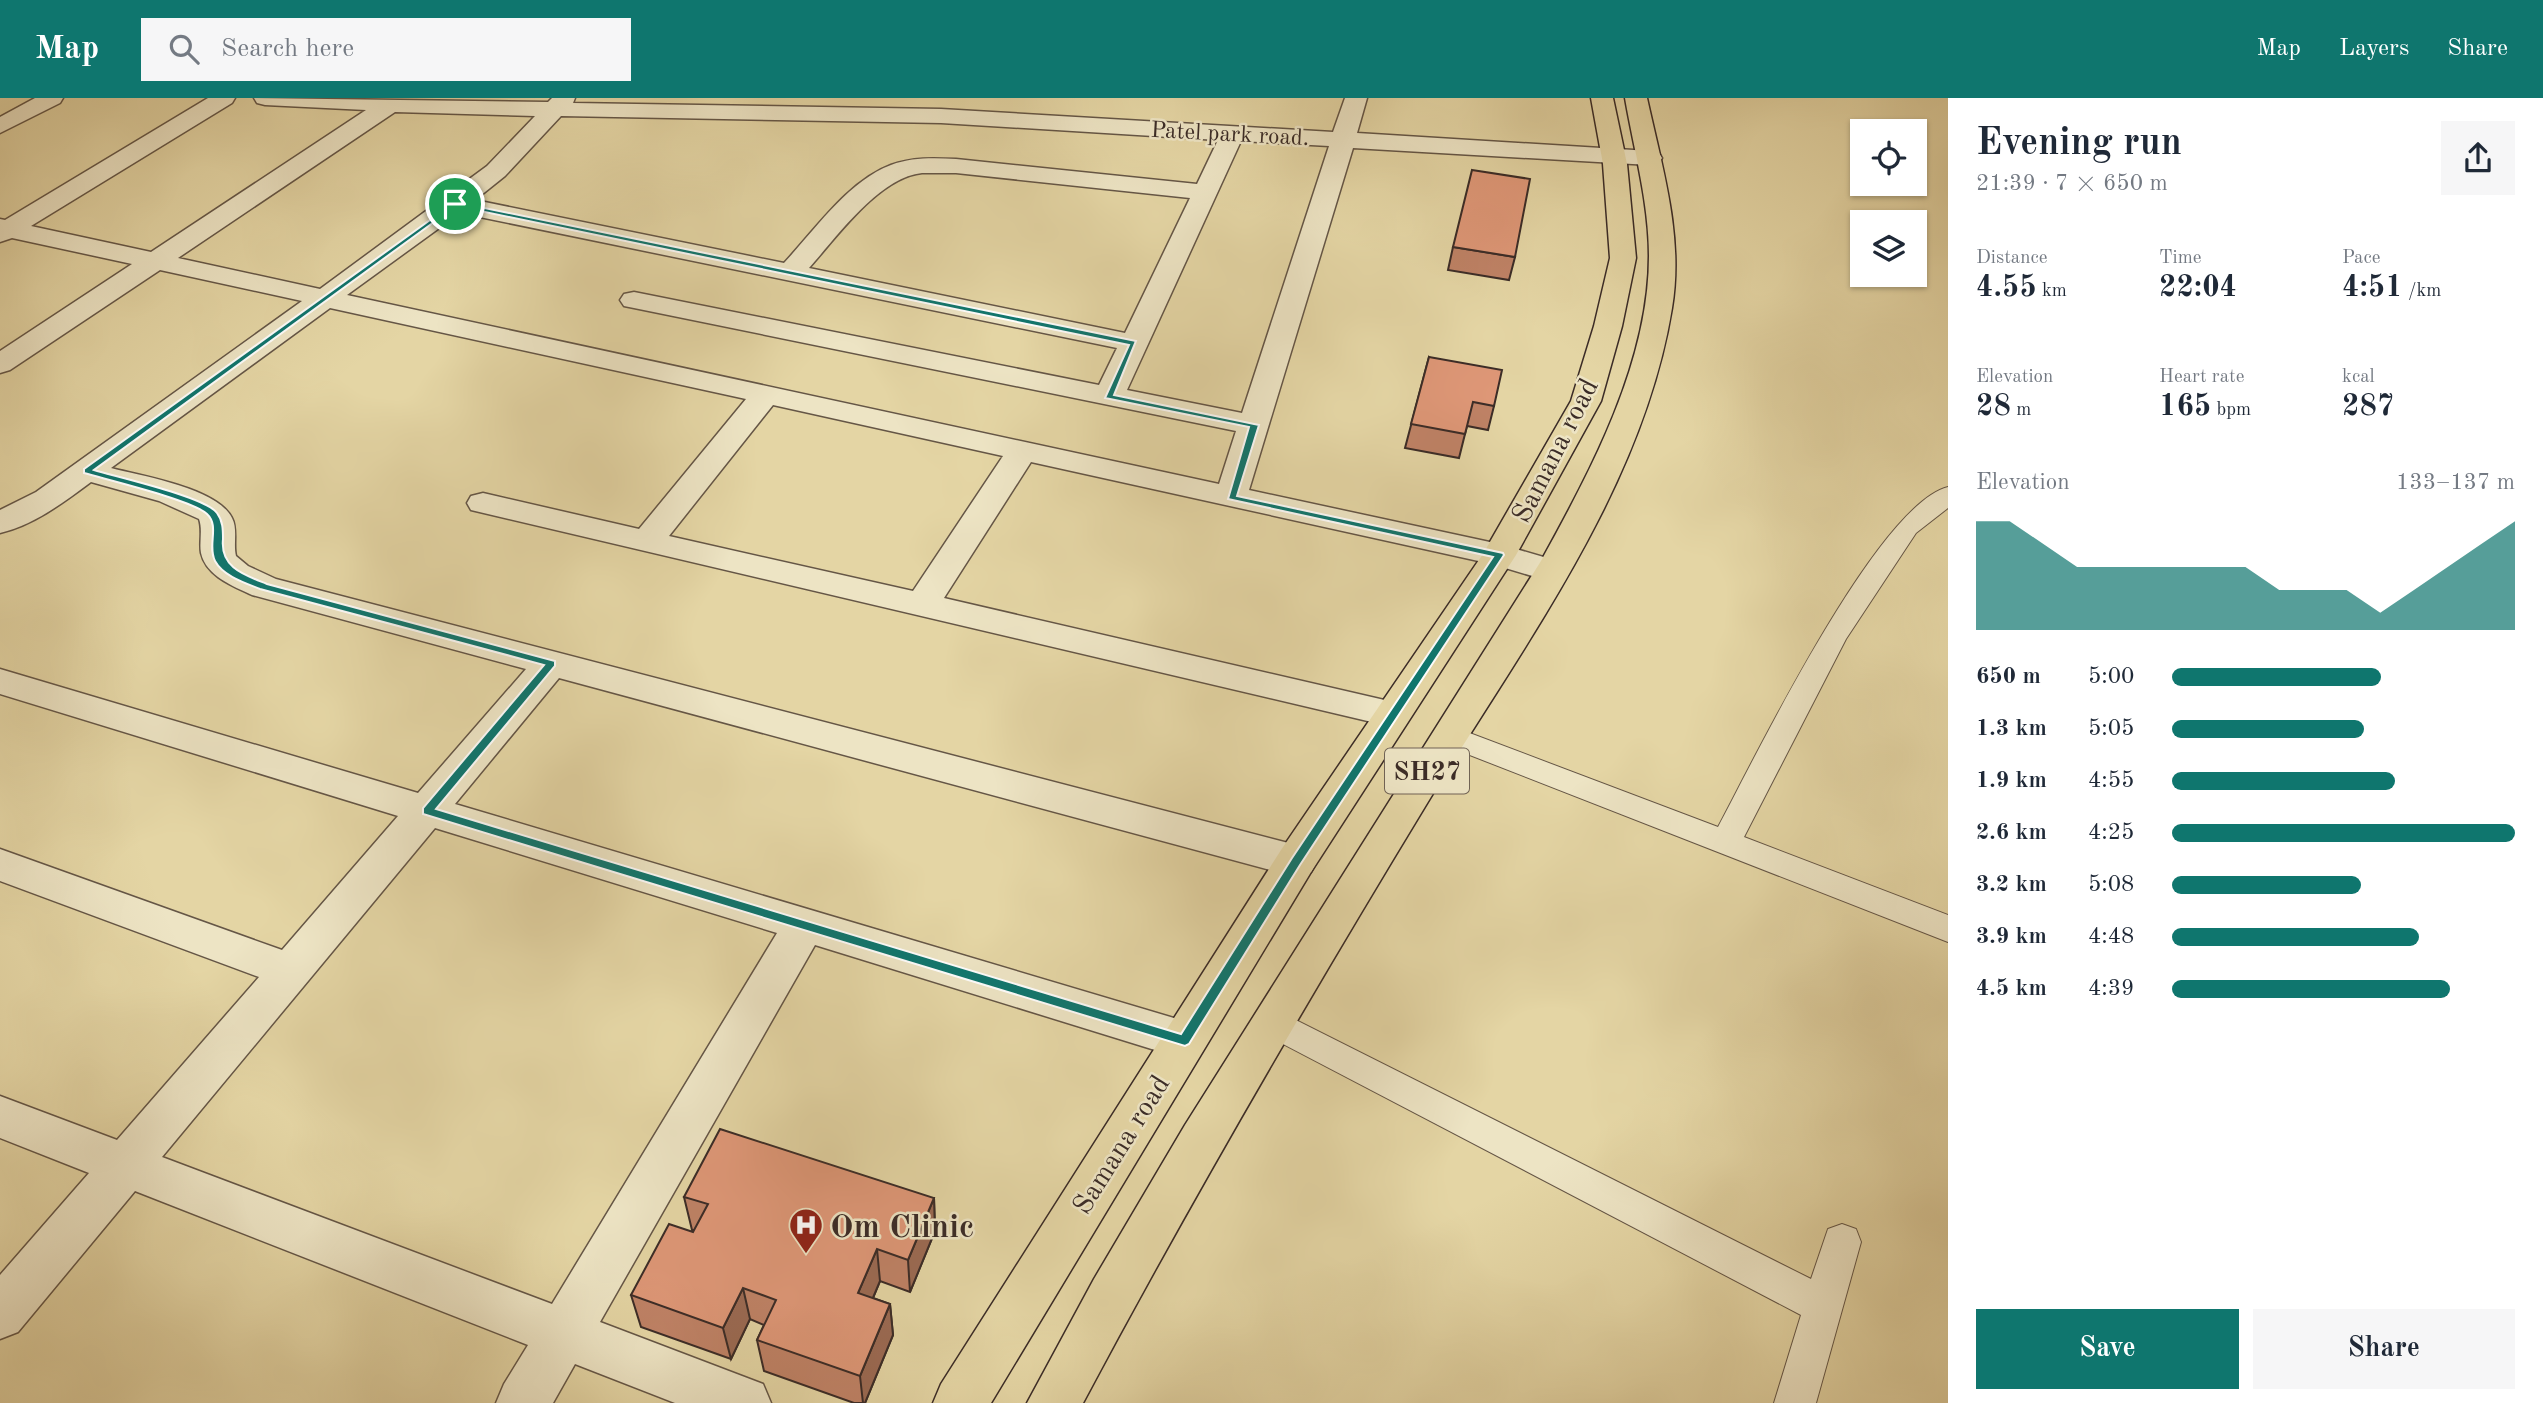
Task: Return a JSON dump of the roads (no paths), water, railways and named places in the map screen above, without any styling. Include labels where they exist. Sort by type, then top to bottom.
[{"type":"main road","name":"Samana road","points":[[1054,1403],[1171,1191],[1552,571],[1590,500],[1634,400],[1658,308],[1663,252],[1660,209],[1602,98]]},
{"type":"main road","name":"Samana road","points":[[960,1403],[1296,862],[1499,555],[1586,401],[1608,326],[1623,258],[1622,224],[1636,98]]},
{"type":"street","points":[[0,126],[52,98]]},
{"type":"street","points":[[3,230],[224,98]]},
{"type":"street","name":"Patel park road.","points":[[265,98],[376,103],[806,106],[941,116],[1139,117],[1233,133],[1631,157]]},
{"type":"street","points":[[941,116],[958,98]]},
{"type":"street","points":[[1231,497],[1356,98]]},
{"type":"street","points":[[0,364],[156,261],[376,103]]},
{"type":"street","points":[[0,523],[11,520],[47,499],[87,471],[455,204],[496,171],[559,104]]},
{"type":"street","points":[[1108,396],[1233,133]]},
{"type":"street","points":[[791,272],[864,195],[883,179],[900,170],[920,166],[956,166],[1205,192]]},
{"type":"street","points":[[455,204],[1133,343]]},
{"type":"street","points":[[3,230],[156,261],[1499,555],[1552,571]]},
{"type":"street","points":[[634,300],[1254,425]]},
{"type":"street","points":[[647,541],[765,395]]},
{"type":"street","points":[[922,605],[1022,451]]},
{"type":"street","points":[[87,471],[195,503],[213,513],[219,528],[219,560],[235,574],[264,587],[1296,862]]},
{"type":"street","points":[[483,503],[1393,714]]},
{"type":"street","points":[[0,1314],[551,663]]},
{"type":"street","points":[[0,681],[1185,1040]]},
{"type":"street","points":[[0,864],[292,971]]},
{"type":"street","points":[[523,1403],[804,926]]},
{"type":"street","points":[[0,1117],[744,1403]]},
{"type":"lane","points":[[1725,843],[1833,638],[1908,528],[1948,495]]},
{"type":"lane","points":[[1449,736],[1948,929]]},
{"type":"lane","points":[[1274,1023],[1823,1306]]},
{"type":"lane","points":[[1795,1403],[1842,1242]]},
{"type":"place","name":"Om Clinic","points":[[806,1255]]}]
